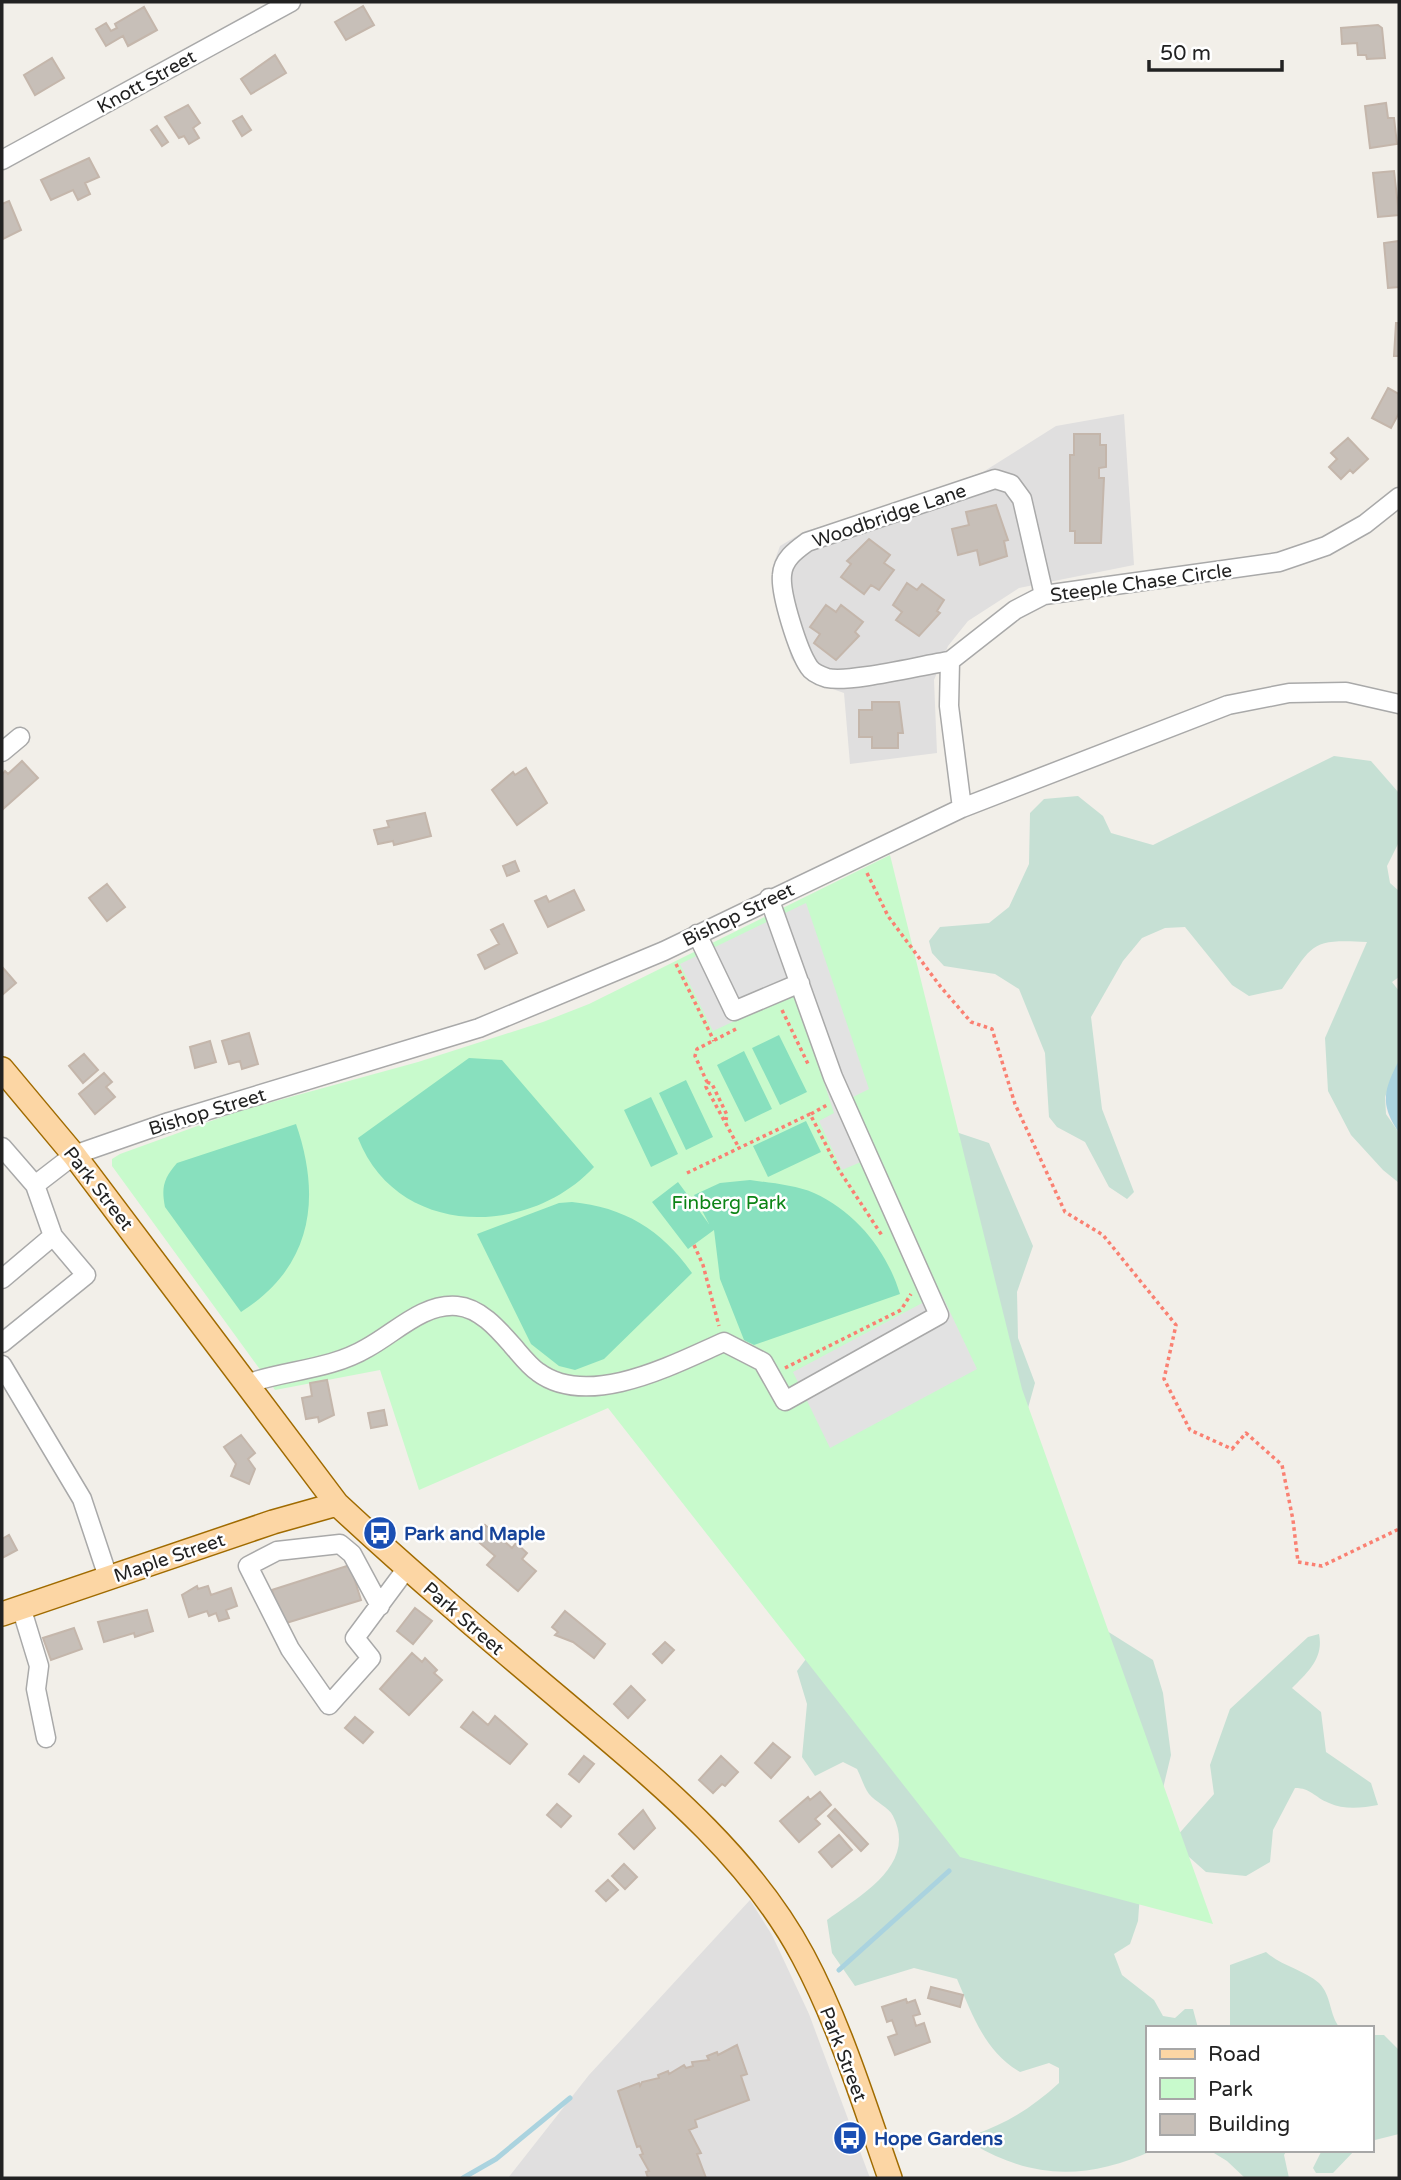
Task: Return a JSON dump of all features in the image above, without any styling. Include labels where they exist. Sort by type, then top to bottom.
[{"type":"main road","name":"Park Street","points":[[2,1069],[74,1155],[337,1504],[407,1568],[618,1748],[716,1839],[763,1895],[803,1956],[858,2089],[890,2178]]},
{"type":"main road","name":"Maple Street","points":[[12,1611],[273,1522],[337,1504]]},
{"type":"street","name":"Knott Street","points":[[2,160],[291,2]]},
{"type":"street","name":"Woodbridge Lane","points":[[950,661],[848,679],[827,677],[811,670],[801,651],[785,600],[782,574],[790,555],[807,542],[995,480],[1011,484],[1022,499],[1044,595]]},
{"type":"street","name":"Steeple Chase Circle","points":[[950,661],[1015,610],[1044,595],[1279,562],[1326,546],[1365,524],[1399,497]]},
{"type":"street","points":[[950,661],[949,706],[962,808]]},
{"type":"street","name":"Bishop Street","points":[[35,1185],[74,1155],[169,1122],[479,1028],[614,972],[962,808],[1228,705],[1289,692],[1346,692],[1399,704]]},
{"type":"street","points":[[2,752],[20,737]]},
{"type":"street","points":[[246,1384],[335,1362],[367,1349],[416,1317],[456,1306],[480,1314],[495,1326],[540,1374],[569,1382],[600,1384],[640,1378],[724,1342],[763,1362],[785,1401],[939,1315],[867,1157],[769,898]]},
{"type":"street","points":[[696,934],[734,1011],[800,983]]},
{"type":"street","points":[[2,1147],[35,1185],[53,1236],[86,1275],[2,1343]]},
{"type":"street","points":[[2,1279],[53,1236]]},
{"type":"street","points":[[2,1365],[82,1499],[108,1577]]},
{"type":"street","points":[[380,1606],[352,1554],[340,1544],[277,1551],[248,1566],[290,1649],[330,1705],[371,1658],[355,1638],[380,1606],[407,1568]]},
{"type":"street","points":[[12,1611],[39,1666],[36,1689],[46,1738]]},
{"type":"path","points":[[859,856],[888,916],[940,986],[971,1022],[992,1029],[1015,1104],[1065,1212],[1102,1235],[1175,1325],[1164,1379],[1190,1430],[1232,1449],[1246,1433],[1282,1465],[1298,1562],[1322,1566],[1399,1530]]},
{"type":"path","points":[[676,963],[714,1041]]},
{"type":"path","points":[[780,1007],[810,1069]]},
{"type":"path","points":[[739,1148],[706,1087],[707,1082],[695,1056],[696,1049],[747,1024]]},
{"type":"path","points":[[687,1173],[828,1106],[822,1094]]},
{"type":"path","points":[[810,1114],[839,1170],[886,1241]]},
{"type":"path","points":[[694,1244],[703,1265],[724,1342]]},
{"type":"path","points":[[770,1376],[901,1310],[911,1294],[907,1284]]},
{"type":"shaded area","points":[[1124,414],[1134,565],[1019,588],[968,621],[948,646],[934,680],[937,753],[850,764],[844,693],[810,681],[791,658],[773,584],[773,565],[780,546],[805,531],[860,516],[983,472],[1056,426]]},
{"type":"shaded area","points":[[806,903],[869,1089],[847,1100],[875,1156],[842,1170],[819,1121],[834,1113],[795,993],[713,1031],[680,964]]},
{"type":"shaded area","points":[[941,1293],[977,1369],[830,1448],[793,1372]]},
{"type":"shaded area","name":"Hope Gardens","points":[[750,1900],[772,1935],[809,2014],[870,2178],[508,2178],[589,2075]]},
{"type":"green space","points":[[1334,756],[1371,761],[1399,793],[1399,842],[1387,866],[1390,883],[1399,891],[1399,977],[1392,982],[1399,991],[1399,1060],[1385,1097],[1386,1114],[1399,1133],[1399,1183],[1383,1170],[1351,1135],[1328,1091],[1325,1038],[1367,942],[1323,944],[1308,954],[1282,989],[1249,996],[1232,985],[1185,927],[1165,928],[1142,938],[1123,961],[1091,1017],[1102,1109],[1134,1192],[1127,1199],[1109,1187],[1085,1142],[1057,1127],[1049,1117],[1045,1053],[1019,989],[995,974],[944,966],[932,953],[929,941],[940,927],[989,923],[1009,907],[1029,864],[1030,813],[1044,799],[1078,796],[1103,816],[1111,833],[1153,845]]},
{"type":"green space","name":"Finberg Park","points":[[890,855],[1022,1389],[1213,1924],[960,1857],[608,1408],[419,1490],[380,1370],[275,1390],[112,1166],[112,1159],[120,1154],[236,1112],[418,1062],[543,1022],[589,1004]]},
{"type":"green space","points":[[779,1035],[807,1092],[780,1105],[752,1048]]},
{"type":"green space","points":[[744,1051],[772,1109],[745,1122],[717,1065]]},
{"type":"green space","points":[[469,1058],[502,1060],[594,1167],[567,1190],[535,1206],[501,1215],[466,1217],[432,1210],[402,1195],[377,1171],[358,1138]]},
{"type":"green space","points":[[686,1080],[713,1137],[686,1150],[659,1093]]},
{"type":"green space","points":[[651,1097],[678,1154],[651,1167],[624,1110]]},
{"type":"green space","points":[[924,1113],[959,1133],[989,1143],[1033,1246],[1017,1292],[1018,1338],[1035,1383],[1028,1408],[1107,1631],[1153,1660],[1163,1693],[1171,1755],[1141,1880],[1138,1921],[1130,1944],[1114,1954],[1122,1975],[1154,2000],[1163,2016],[1175,2018],[1185,2009],[1193,2009],[1197,2026],[1146,2026],[1146,2152],[1149,2152],[1106,2167],[1061,2172],[1018,2164],[973,2144],[976,2134],[1010,2119],[1050,2091],[1059,2083],[1059,2068],[1049,2063],[1020,2072],[1008,2064],[981,2031],[957,1979],[914,1968],[855,1986],[832,1953],[827,1920],[869,1889],[892,1864],[898,1850],[899,1834],[893,1816],[869,1794],[857,1769],[843,1762],[815,1776],[802,1757],[807,1704],[797,1671],[809,1655]]},
{"type":"green space","points":[[806,1121],[821,1152],[768,1177],[753,1146]]},
{"type":"green space","points":[[296,1124],[308,1179],[309,1205],[305,1229],[296,1253],[283,1274],[265,1294],[241,1312],[165,1207],[165,1183],[177,1163]]},
{"type":"green space","points":[[750,1180],[807,1190],[843,1211],[868,1234],[878,1248],[900,1294],[754,1345],[744,1340],[720,1279],[714,1230],[688,1249],[652,1202],[678,1182],[709,1224],[694,1195],[720,1183]]},
{"type":"green space","points":[[572,1202],[608,1209],[640,1223],[668,1244],[692,1273],[604,1359],[575,1370],[559,1366],[531,1344],[477,1234],[559,1203]]},
{"type":"green space","points":[[1319,1634],[1317,1657],[1292,1688],[1321,1712],[1326,1752],[1371,1783],[1378,1805],[1341,1807],[1324,1801],[1305,1789],[1295,1788],[1273,1830],[1270,1862],[1246,1876],[1206,1872],[1180,1849],[1176,1837],[1214,1794],[1210,1765],[1230,1709],[1308,1637]]},
{"type":"green space","points":[[1266,1952],[1319,1983],[1339,2026],[1230,2026],[1230,1965]]},
{"type":"green space","points":[[1373,2035],[1384,2035],[1399,2050],[1399,2134],[1373,2140]]},
{"type":"green space","points":[[1212,2152],[1286,2152],[1284,2155],[1289,2178],[1245,2178],[1227,2161]]},
{"type":"green space","points":[[1321,2152],[1353,2152],[1333,2173],[1316,2173],[1313,2168]]},
{"type":"water","points":[[1399,1060],[1399,1133],[1388,1113],[1386,1096]]},
{"type":"building","points":[[363,6],[374,25],[346,40],[335,22]]},
{"type":"building","points":[[144,7],[157,30],[128,46],[123,36],[106,46],[96,29],[106,23],[111,31],[117,28],[115,24]]},
{"type":"building","points":[[1378,25],[1382,28],[1385,58],[1367,59],[1366,55],[1358,55],[1357,43],[1342,44],[1341,28]]},
{"type":"building","points":[[275,55],[286,73],[251,94],[241,79]]},
{"type":"building","points":[[52,58],[64,78],[35,95],[24,75]]},
{"type":"building","points":[[1386,103],[1388,118],[1394,118],[1397,144],[1370,148],[1365,106]]},
{"type":"building","points":[[188,105],[200,123],[193,128],[199,138],[189,144],[184,136],[179,138],[165,117]]},
{"type":"building","points":[[242,116],[251,130],[242,136],[233,121]]},
{"type":"building","points":[[157,126],[168,142],[162,146],[151,130]]},
{"type":"building","points":[[89,158],[99,177],[85,183],[90,194],[78,200],[73,190],[51,200],[41,180]]},
{"type":"building","points":[[1394,171],[1399,215],[1378,217],[1373,173]]},
{"type":"building","points":[[9,201],[21,230],[3,239],[2,204]]},
{"type":"building","points":[[1399,241],[1399,287],[1388,288],[1384,243]]},
{"type":"building","points":[[1396,323],[1399,323],[1399,356],[1394,356]]},
{"type":"building","points":[[1388,388],[1399,394],[1399,413],[1391,428],[1372,418]]},
{"type":"building","points":[[1074,434],[1100,434],[1100,445],[1106,445],[1106,467],[1099,468],[1099,478],[1104,478],[1101,543],[1075,543],[1075,531],[1070,531],[1070,455],[1074,455]]},
{"type":"building","points":[[1348,438],[1368,459],[1353,473],[1350,470],[1341,479],[1329,467],[1337,459],[1331,453]]},
{"type":"building","points":[[996,505],[1008,540],[1004,541],[1007,556],[980,565],[977,550],[958,555],[952,529],[969,525],[966,512]]},
{"type":"building","points":[[869,539],[890,555],[884,563],[894,570],[879,590],[871,585],[864,594],[841,577],[851,564],[847,561]]},
{"type":"building","points":[[907,583],[917,590],[922,584],[944,600],[937,611],[940,613],[919,636],[896,620],[902,612],[893,605]]},
{"type":"building","points":[[826,605],[836,612],[841,605],[863,622],[855,632],[859,636],[836,660],[814,643],[820,634],[810,627]]},
{"type":"building","points":[[872,702],[899,702],[903,733],[898,733],[898,748],[872,748],[872,737],[859,737],[859,710],[872,710]]},
{"type":"building","points":[[22,761],[38,778],[3,809],[2,775],[5,771],[8,774]]},
{"type":"building","points":[[526,768],[547,803],[517,825],[492,790],[513,772],[515,775]]},
{"type":"building","points":[[425,813],[431,836],[394,845],[393,841],[378,844],[374,830],[389,827],[387,821]]},
{"type":"building","points":[[515,861],[519,871],[507,876],[503,866]]},
{"type":"building","points":[[107,884],[125,907],[107,921],[89,898]]},
{"type":"building","points":[[574,890],[584,910],[548,927],[535,901],[546,896],[549,902]]},
{"type":"building","points":[[503,924],[517,953],[485,969],[478,955],[499,944],[491,930]]},
{"type":"building","points":[[3,968],[16,983],[2,995],[2,970]]},
{"type":"building","points":[[249,1033],[258,1064],[242,1069],[240,1061],[229,1064],[222,1041]]},
{"type":"building","points":[[210,1041],[216,1062],[195,1068],[190,1047]]},
{"type":"building","points":[[84,1054],[98,1070],[83,1083],[69,1066]]},
{"type":"building","points":[[104,1073],[112,1082],[106,1087],[115,1097],[95,1114],[79,1094]]},
{"type":"building","points":[[327,1380],[334,1415],[319,1422],[318,1417],[306,1419],[302,1398],[312,1396],[310,1383]]},
{"type":"building","points":[[384,1410],[387,1425],[371,1428],[368,1413]]},
{"type":"building","points":[[241,1435],[255,1453],[248,1459],[255,1469],[249,1484],[231,1476],[236,1464],[224,1447]]},
{"type":"building","points":[[485,1525],[512,1548],[516,1543],[527,1553],[522,1559],[536,1571],[518,1591],[487,1565],[495,1556],[474,1538]]},
{"type":"building","points":[[9,1535],[17,1550],[2,1558],[2,1539]]},
{"type":"building","points":[[350,1565],[361,1600],[283,1624],[272,1590]]},
{"type":"building","points":[[197,1586],[198,1589],[208,1586],[211,1595],[231,1588],[237,1606],[226,1610],[229,1618],[219,1621],[216,1613],[209,1616],[207,1611],[189,1617],[182,1595]]},
{"type":"building","points":[[415,1608],[432,1621],[413,1644],[397,1631]]},
{"type":"building","points":[[147,1610],[153,1631],[135,1637],[134,1633],[104,1642],[98,1622]]},
{"type":"building","points":[[565,1611],[605,1644],[594,1658],[573,1642],[555,1635],[558,1632],[552,1627]]},
{"type":"building","points":[[74,1628],[82,1649],[51,1660],[43,1638]]},
{"type":"building","points":[[665,1642],[674,1650],[662,1663],[653,1654]]},
{"type":"building","points":[[412,1653],[422,1662],[425,1658],[437,1670],[434,1673],[442,1680],[409,1715],[380,1689]]},
{"type":"building","points":[[631,1686],[645,1700],[628,1718],[614,1704]]},
{"type":"building","points":[[473,1712],[488,1725],[495,1716],[527,1744],[510,1764],[461,1727]]},
{"type":"building","points":[[355,1717],[373,1732],[363,1743],[345,1728]]},
{"type":"building","points":[[773,1743],[790,1757],[771,1778],[755,1763]]},
{"type":"building","points":[[584,1756],[594,1764],[579,1782],[569,1774]]},
{"type":"building","points":[[721,1756],[738,1772],[725,1786],[722,1784],[713,1793],[699,1780]]},
{"type":"building","points":[[820,1792],[831,1805],[815,1819],[820,1824],[799,1842],[780,1821],[808,1797],[810,1800]]},
{"type":"building","points":[[557,1804],[571,1816],[561,1827],[547,1815]]},
{"type":"building","points":[[835,1809],[868,1844],[861,1851],[828,1816]]},
{"type":"building","points":[[643,1810],[655,1828],[634,1849],[619,1834]]},
{"type":"building","points":[[839,1835],[852,1850],[832,1867],[819,1852]]},
{"type":"building","points":[[624,1864],[637,1877],[625,1889],[612,1876]]},
{"type":"building","points":[[608,1880],[618,1890],[606,1901],[596,1891]]},
{"type":"building","points":[[931,1987],[963,1995],[960,2007],[928,1998]]},
{"type":"building","points":[[906,1999],[907,2003],[915,2000],[920,2014],[913,2016],[916,2026],[924,2023],[930,2042],[895,2055],[888,2037],[897,2034],[892,2020],[887,2022],[882,2007]]},
{"type":"building","points":[[737,2045],[747,2074],[741,2076],[749,2100],[695,2120],[697,2127],[689,2130],[701,2153],[697,2154],[706,2178],[648,2178],[646,2172],[649,2171],[640,2155],[643,2154],[640,2146],[637,2147],[618,2091],[639,2083],[640,2086],[642,2082],[659,2078],[658,2075],[668,2071],[669,2074],[684,2065],[686,2068],[693,2066],[692,2062],[709,2060],[707,2056],[717,2052],[718,2055]]},
{"type":"waterway","points":[[839,1970],[949,1871]]},
{"type":"waterway","points":[[463,2178],[496,2159],[570,2098]]},
{"type":"place","name":"Park and Maple","points":[[380,1533]]},
{"type":"place","name":"Hope Gardens","points":[[850,2138]]}]
